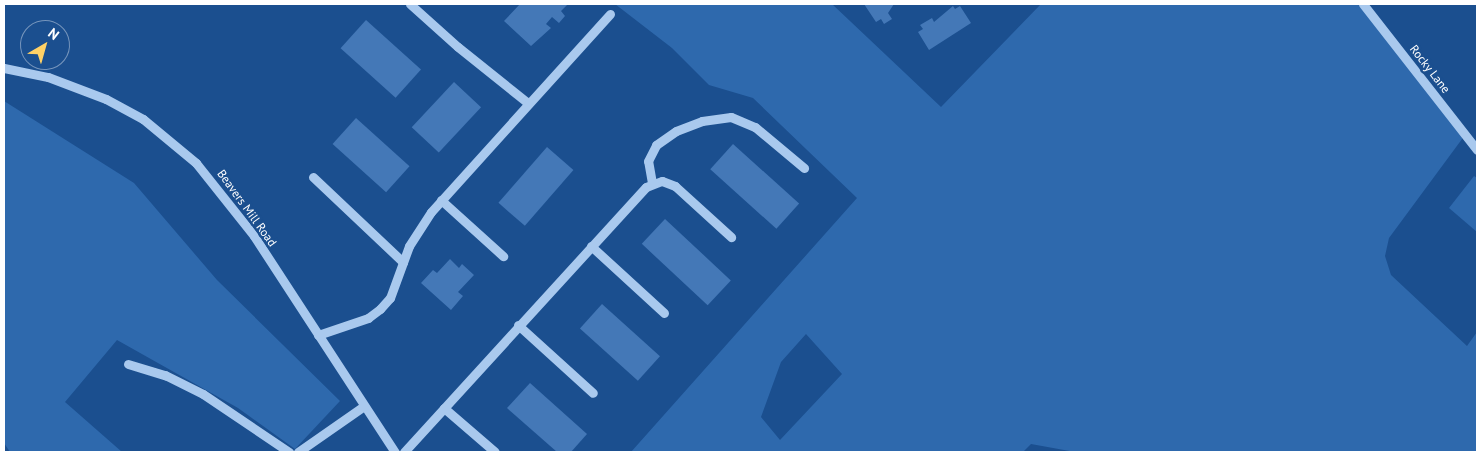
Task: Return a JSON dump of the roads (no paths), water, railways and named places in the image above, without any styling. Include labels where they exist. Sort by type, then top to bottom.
[{"type":"street","points":[[410,4],[458,47],[528,103]]},
{"type":"street","name":"Rocky Lane","points":[[1363,4],[1477,150]]},
{"type":"street","points":[[318,335],[368,318],[380,309],[399,280],[403,262],[420,226],[441,200],[610,14]]},
{"type":"street","name":"Beavers Mill Road","points":[[4,68],[48,77],[90,92],[143,119],[170,140],[219,189],[395,452]]},
{"type":"street","points":[[652,183],[648,161],[656,145],[676,131],[702,121],[732,117],[755,127],[804,168]]},
{"type":"street","points":[[313,177],[403,262]]},
{"type":"street","points":[[404,452],[591,246],[652,183],[662,182],[675,186],[730,237]]},
{"type":"street","points":[[441,200],[503,256]]},
{"type":"street","points":[[591,246],[664,313]]},
{"type":"street","points":[[518,326],[593,393]]},
{"type":"street","points":[[128,364],[165,375],[203,394],[289,452]]},
{"type":"street","points":[[298,452],[364,406]]},
{"type":"street","points":[[444,408],[495,452]]}]
